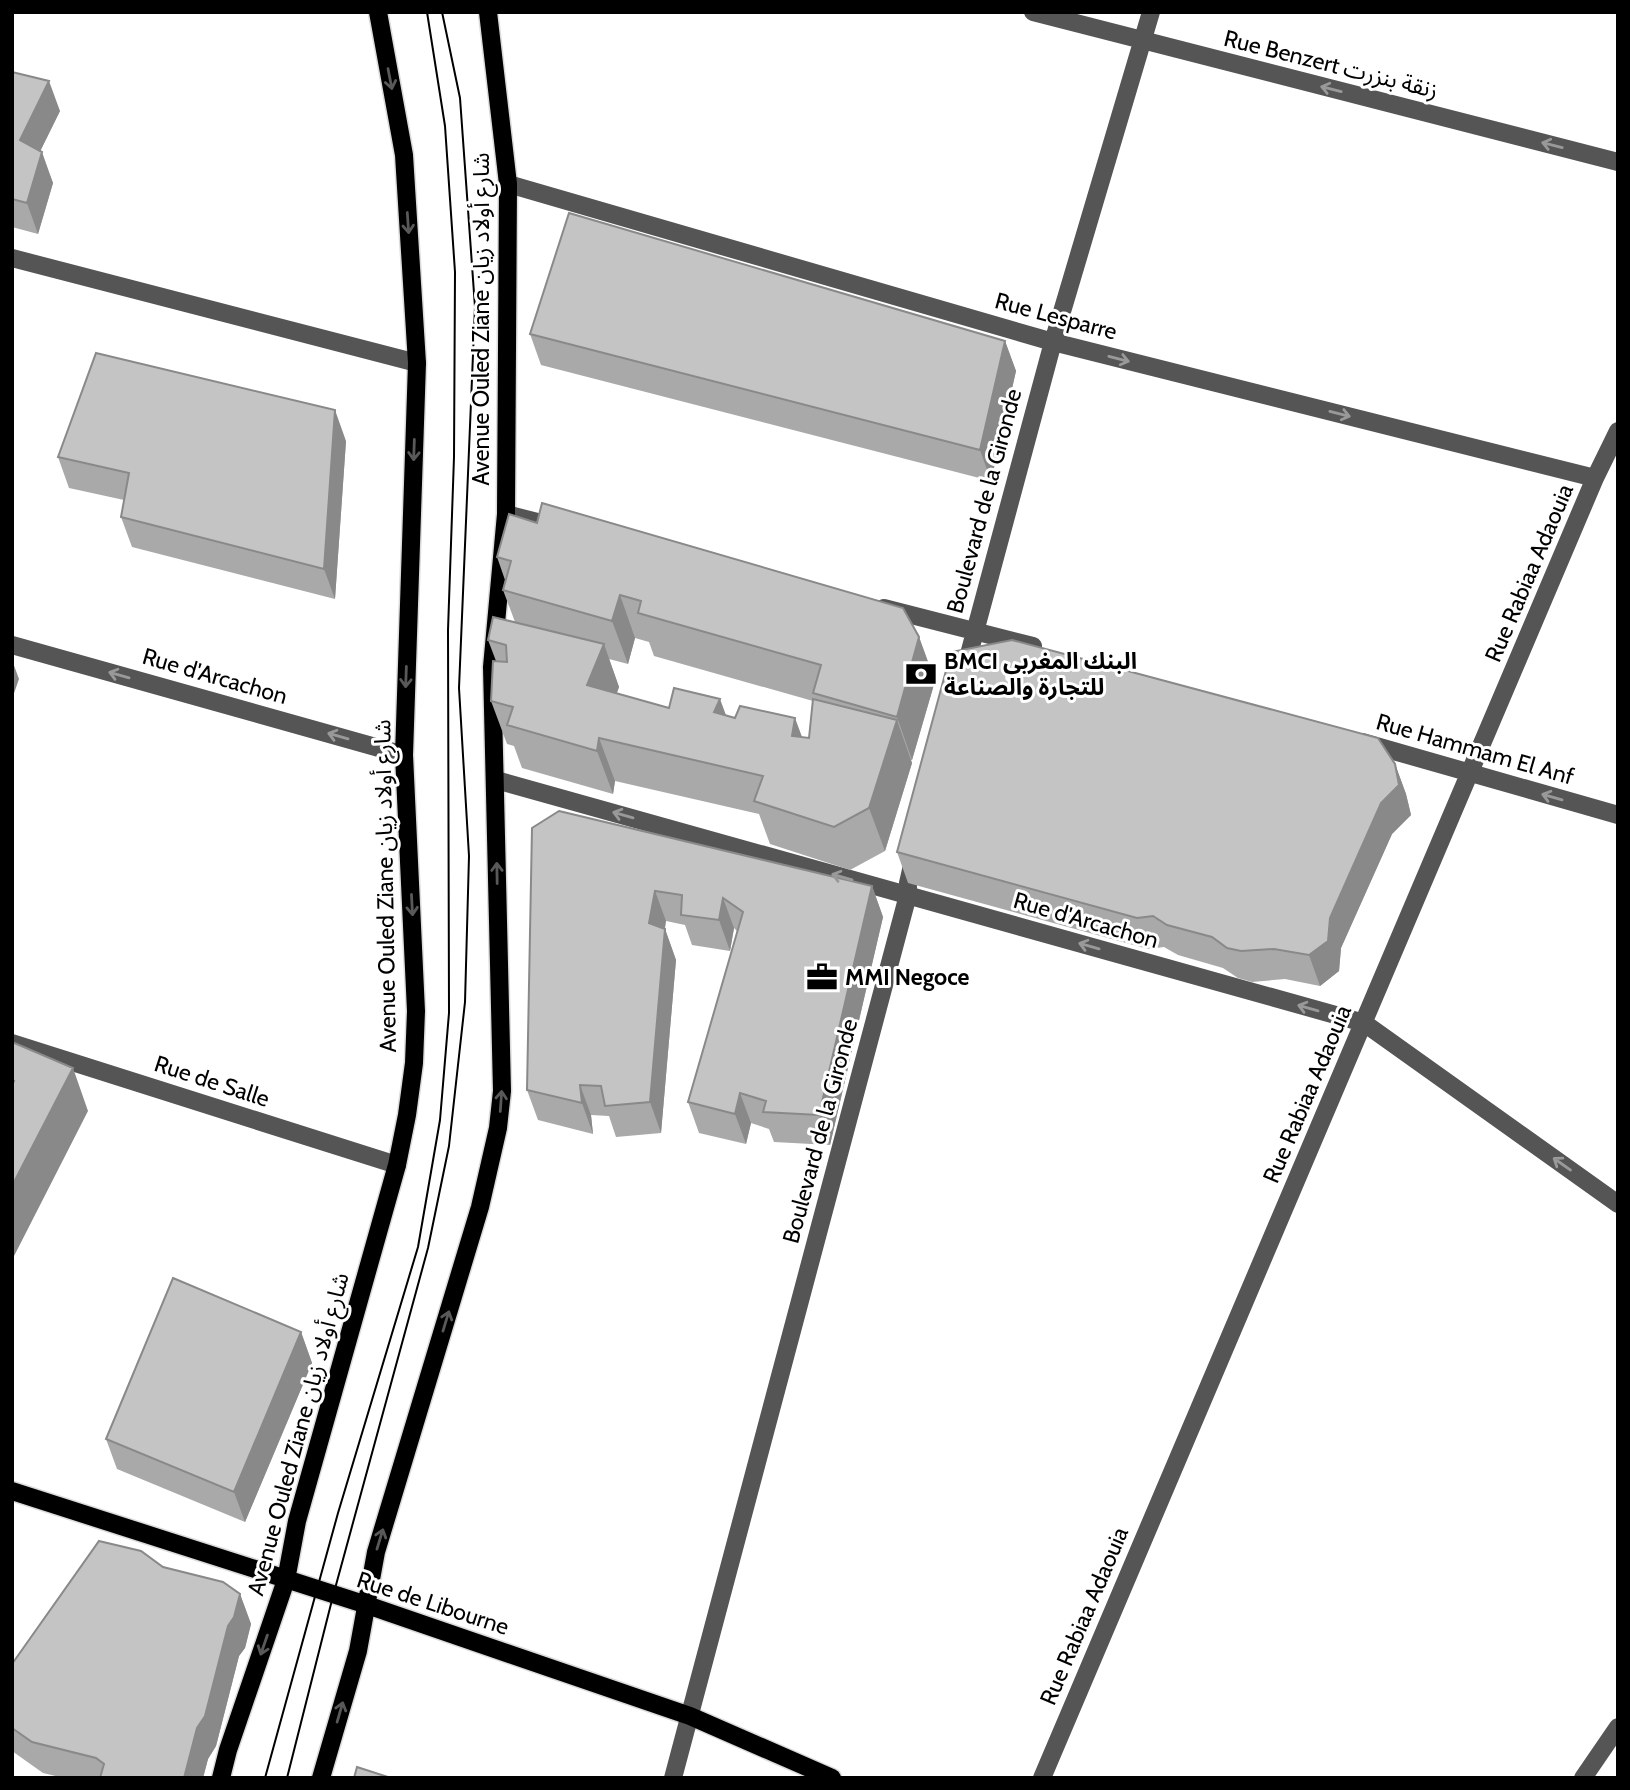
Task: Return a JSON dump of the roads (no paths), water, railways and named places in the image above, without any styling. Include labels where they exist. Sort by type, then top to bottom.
[{"type":"main road","name":"Avenue Ouled Ziane شارع أولاد زيان","points":[[222,1778],[228,1750],[286,1580],[297,1521],[397,1165],[411,1089],[416,1011],[404,755],[417,363],[404,155],[377,12]]},
{"type":"main road","name":"Avenue Ouled Ziane شارع أولاد زيان","points":[[321,1778],[358,1651],[376,1552],[480,1207],[498,1128],[502,1091],[492,667],[506,514],[508,184],[488,12]]},
{"type":"main road","name":"Rue de Libourne","points":[[12,1491],[367,1605],[690,1716],[832,1778]]},
{"type":"street","name":"Rue Benzert زنقة بنزرت","points":[[1033,12],[1618,162]]},
{"type":"street","name":"Boulevard de la Gironde","points":[[962,682],[1053,342],[1152,12]]},
{"type":"street","name":"Rue Lesparre","points":[[508,184],[1053,342],[1595,478]]},
{"type":"street","points":[[12,258],[417,363]]},
{"type":"street","name":"Rue Rabiaa Adaouia","points":[[1042,1778],[1595,478],[1618,431]]},
{"type":"street","points":[[506,514],[573,531]]},
{"type":"street","points":[[868,604],[1052,652]]},
{"type":"street","name":"Rue d'Arcachon","points":[[12,645],[404,755]]},
{"type":"street","name":"Rue Hammam El Anf","points":[[1351,738],[1618,815]]},
{"type":"street","name":"Rue d'Arcachon","points":[[496,780],[1364,1023],[1618,1204]]},
{"type":"street","name":"Boulevard de la Gironde","points":[[673,1778],[908,895],[908,883],[919,843]]},
{"type":"street","name":"Rue de Salle","points":[[12,1043],[397,1165]]},
{"type":"street","points":[[1583,1778],[1618,1727]]},
{"type":"tram line","points":[[265,1778],[338,1513],[418,1247],[440,1120],[449,1013],[448,630],[454,457],[455,272],[445,126],[427,12]]},
{"type":"tram line","points":[[287,1778],[333,1596],[428,1248],[449,1146],[465,1002],[469,856],[459,688],[475,307],[460,98],[442,12]]},
{"type":"place","name":"BMCI البنك المغربي للتجارة والصناعة","points":[[921,674]]},
{"type":"place","name":"MMI Negoce","points":[[822,977]]}]
